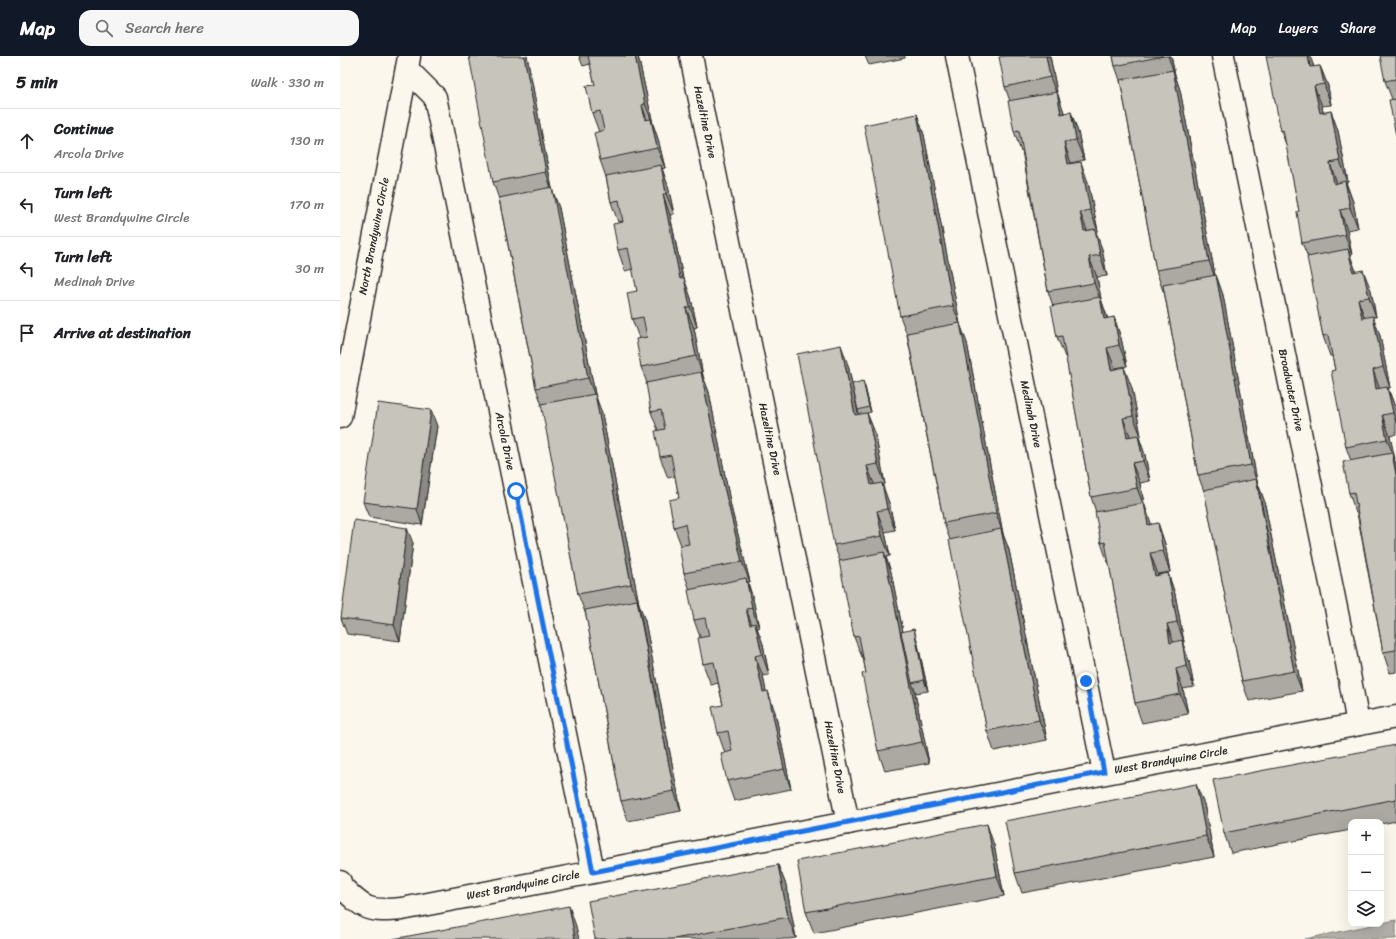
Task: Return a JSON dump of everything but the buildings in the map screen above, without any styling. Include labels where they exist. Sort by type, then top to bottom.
[{"type":"street","name":"Hazeltine Drive","points":[[691,56],[848,822]]},
{"type":"street","name":"Medinah Drive","points":[[957,56],[1104,772]]},
{"type":"street","name":"Broadwater Drive","points":[[1223,56],[1345,652],[1358,724]]},
{"type":"street","name":"North Brandywine Circle","points":[[340,417],[408,62]]},
{"type":"street","name":"Arcola Drive","points":[[408,62],[435,97],[593,872]]},
{"type":"street","name":"West Brandywine Circle","points":[[340,882],[341,886],[358,904],[380,911],[402,909],[1104,772],[1396,717]]},
{"type":"shaded area","points":[[1396,920],[1396,939],[1305,939],[1362,927],[1384,927],[1384,923]]},
{"type":"route","points":[[516,491],[593,872],[848,822],[986,797],[1104,772],[1086,681]]}]
